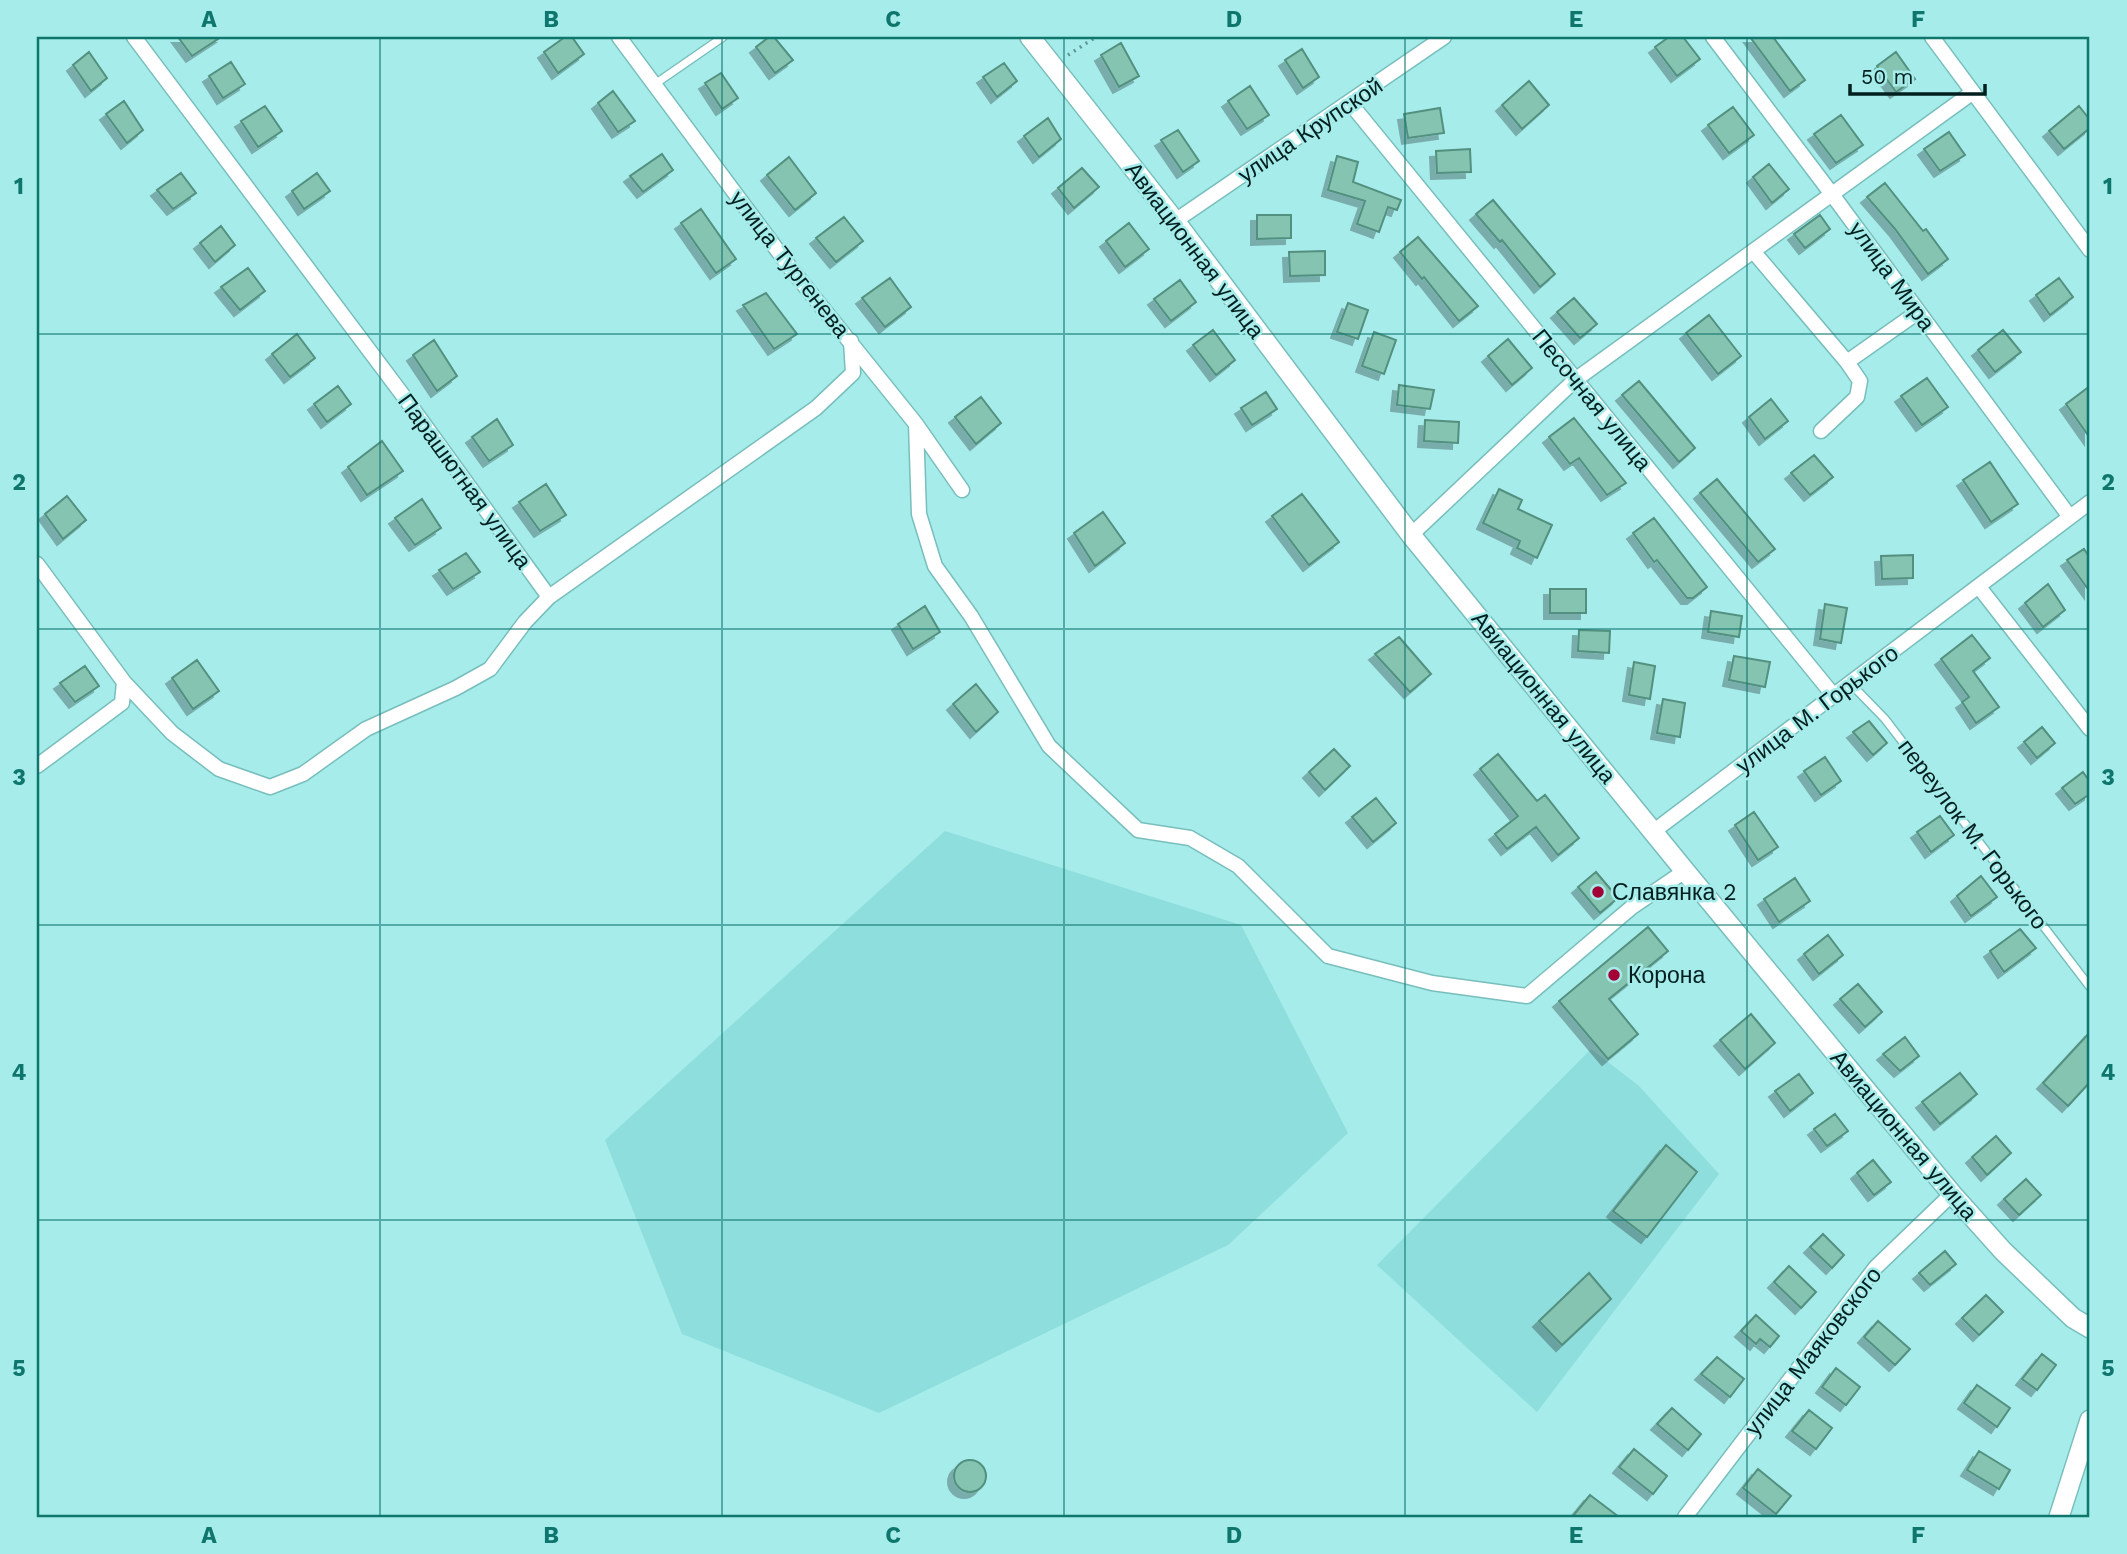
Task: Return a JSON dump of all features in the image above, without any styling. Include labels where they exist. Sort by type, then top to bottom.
[{"type":"main road","name":"Авиационная улица","points":[[1030,37],[1175,221],[1411,535],[1685,871],[1952,1194],[2003,1251],[2073,1318],[2090,1328]]},
{"type":"main road","points":[[2059,1517],[2090,1420]]},
{"type":"street","name":"Парашютная улица","points":[[134,37],[405,398],[549,597]]},
{"type":"street","name":"улица Тургенева","points":[[619,37],[792,270],[916,424],[962,490]]},
{"type":"street","name":"улица Крупской","points":[[1175,221],[1444,37]]},
{"type":"street","name":"улица Мира","points":[[1713,37],[2070,517]]},
{"type":"street","points":[[1932,37],[2090,250]]},
{"type":"street","points":[[1411,535],[1575,380],[1973,92]]},
{"type":"street","name":"Песочная улица","points":[[1350,103],[1834,696]]},
{"type":"street","points":[[1753,250],[1860,381],[1857,397],[1821,431]]},
{"type":"street","points":[[1847,362],[1918,312]]},
{"type":"street","points":[[37,564],[124,682],[172,733],[219,769],[270,787],[303,774],[366,729],[456,688],[490,669],[525,622],[549,597],[816,408],[853,373],[850,341]]},
{"type":"street","points":[[916,424],[919,514],[936,566],[971,616],[1049,746],[1138,830],[1190,838],[1238,866],[1328,956],[1432,983],[1527,996],[1632,907],[1685,871]]},
{"type":"street","name":"улица М. Горького","points":[[1654,831],[2090,502]]},
{"type":"street","points":[[1979,587],[2090,729]]},
{"type":"street","points":[[37,766],[122,703],[124,682]]},
{"type":"street","name":"улица Маяковского","points":[[1685,1517],[1876,1267],[1952,1194]]},
{"type":"lane","points":[[654,84],[723,37]]},
{"type":"lane","name":"переулок М. Горького","points":[[1851,684],[1885,719],[2090,987]]},
{"type":"path","points":[[1052,66],[1096,37]]},
{"type":"shaded area","points":[[945,831],[1241,925],[1348,1133],[1228,1245],[879,1413],[682,1334],[605,1140]]},
{"type":"shaded area","points":[[1591,1049],[1639,1086],[1719,1174],[1537,1412],[1377,1265]]},
{"type":"building","points":[[178,37],[221,37],[192,56]]},
{"type":"building","points":[[565,37],[572,37],[584,54],[558,73],[544,52]]},
{"type":"building","points":[[769,37],[774,37],[793,60],[775,73],[756,47]]},
{"type":"building","points":[[1669,37],[1683,37],[1700,59],[1677,76],[1655,47]]},
{"type":"building","points":[[1750,37],[1773,37],[1805,80],[1790,91]]},
{"type":"building","points":[[1121,43],[1139,76],[1119,87],[1101,55]]},
{"type":"building","points":[[1302,49],[1319,77],[1303,88],[1285,60]]},
{"type":"building","points":[[89,52],[107,78],[91,91],[73,65]]},
{"type":"building","points":[[1896,52],[1915,79],[1896,92],[1877,66]]},
{"type":"building","points":[[231,62],[245,84],[223,98],[209,76]]},
{"type":"building","points":[[1004,63],[1017,81],[997,97],[983,77]]},
{"type":"building","points":[[721,73],[738,98],[722,109],[705,83]]},
{"type":"building","points":[[1529,81],[1549,105],[1522,129],[1502,105]]},
{"type":"building","points":[[1250,86],[1269,115],[1247,129],[1228,101]]},
{"type":"building","points":[[613,91],[635,121],[618,132],[598,103]]},
{"type":"building","points":[[124,101],[143,130],[127,143],[106,114]]},
{"type":"building","points":[[265,106],[282,131],[258,147],[241,121]]},
{"type":"building","points":[[2079,106],[2090,120],[2090,128],[2064,149],[2049,131]]},
{"type":"building","points":[[1733,107],[1754,135],[1729,153],[1708,125]]},
{"type":"building","points":[[1440,108],[1444,133],[1408,138],[1404,114]]},
{"type":"building","points":[[1841,115],[1863,145],[1836,163],[1814,134]]},
{"type":"building","points":[[1048,118],[1061,139],[1039,157],[1024,136]]},
{"type":"building","points":[[1178,130],[1199,161],[1183,172],[1161,140]]},
{"type":"building","points":[[1949,132],[1965,155],[1940,171],[1924,149]]},
{"type":"building","points":[[1470,149],[1471,172],[1437,173],[1436,151]]},
{"type":"building","points":[[662,154],[673,170],[643,192],[630,176]]},
{"type":"building","points":[[1337,156],[1358,162],[1353,182],[1401,200],[1397,210],[1388,207],[1379,232],[1357,224],[1365,201],[1328,190]]},
{"type":"building","points":[[789,157],[816,193],[795,210],[767,175]]},
{"type":"building","points":[[1769,164],[1789,189],[1772,203],[1753,177]]},
{"type":"building","points":[[1082,168],[1099,187],[1074,208],[1058,188]]},
{"type":"building","points":[[181,173],[196,193],[173,209],[157,190]]},
{"type":"building","points":[[317,173],[330,191],[304,209],[292,191]]},
{"type":"building","points":[[1885,183],[1923,231],[1926,229],[1948,259],[1928,274],[1867,197]]},
{"type":"building","points":[[1493,200],[1555,274],[1540,287],[1502,240],[1500,242],[1476,214]]},
{"type":"building","points":[[701,209],[736,259],[716,273],[681,223]]},
{"type":"building","points":[[1257,215],[1291,215],[1291,238],[1257,239]]},
{"type":"building","points":[[1820,215],[1830,229],[1805,248],[1794,234]]},
{"type":"building","points":[[844,217],[863,241],[836,262],[816,238]]},
{"type":"building","points":[[1129,223],[1149,249],[1125,267],[1106,241]]},
{"type":"building","points":[[221,226],[235,245],[215,262],[200,243]]},
{"type":"building","points":[[1418,237],[1478,306],[1459,321],[1400,252]]},
{"type":"building","points":[[1325,251],[1325,275],[1290,276],[1289,252]]},
{"type":"building","points":[[248,268],[265,291],[240,310],[221,287]]},
{"type":"building","points":[[890,278],[911,307],[885,327],[862,298]]},
{"type":"building","points":[[2059,278],[2073,297],[2050,315],[2036,295]]},
{"type":"building","points":[[1180,280],[1196,302],[1171,321],[1154,299]]},
{"type":"building","points":[[766,293],[797,334],[774,349],[743,305]]},
{"type":"building","points":[[1574,298],[1597,324],[1580,338],[1557,312]]},
{"type":"building","points":[[1348,303],[1368,310],[1358,339],[1337,332]]},
{"type":"building","points":[[1709,315],[1741,356],[1718,374],[1686,333]]},
{"type":"building","points":[[1213,330],[1235,360],[1216,375],[1193,345]]},
{"type":"building","points":[[2003,330],[2021,352],[1995,372],[1978,350]]},
{"type":"building","points":[[1374,332],[1396,340],[1384,374],[1362,366]]},
{"type":"building","points":[[297,334],[315,358],[290,377],[272,354]]},
{"type":"building","points":[[1508,339],[1532,368],[1512,385],[1488,356]]},
{"type":"building","points":[[434,340],[457,376],[437,391],[413,355]]},
{"type":"building","points":[[1927,378],[1948,407],[1922,425],[1901,396]]},
{"type":"building","points":[[1639,381],[1695,448],[1679,462],[1622,395]]},
{"type":"building","points":[[1399,385],[1434,390],[1430,409],[1397,405]]},
{"type":"building","points":[[338,386],[351,404],[327,422],[314,404]]},
{"type":"building","points":[[2090,386],[2090,438],[2066,404]]},
{"type":"building","points":[[1266,392],[1277,409],[1252,425],[1241,408]]},
{"type":"building","points":[[981,397],[1001,423],[976,444],[955,417]]},
{"type":"building","points":[[1771,399],[1788,421],[1765,439],[1749,417]]},
{"type":"building","points":[[1574,418],[1626,483],[1607,495],[1579,458],[1570,464],[1549,437]]},
{"type":"building","points":[[497,419],[513,445],[489,461],[472,437]]},
{"type":"building","points":[[1425,420],[1459,422],[1458,443],[1424,441]]},
{"type":"building","points":[[382,441],[403,471],[367,495],[348,467]]},
{"type":"building","points":[[1814,455],[1833,477],[1810,495],[1791,473]]},
{"type":"building","points":[[1990,462],[2018,504],[1991,522],[1963,480]]},
{"type":"building","points":[[1717,479],[1775,549],[1758,562],[1700,493]]},
{"type":"building","points":[[546,484],[566,515],[540,531],[519,502]]},
{"type":"building","points":[[1499,489],[1522,500],[1518,509],[1552,525],[1537,558],[1517,548],[1520,541],[1483,523]]},
{"type":"building","points":[[1302,494],[1339,542],[1309,565],[1272,516]]},
{"type":"building","points":[[67,496],[86,520],[63,539],[45,514]]},
{"type":"building","points":[[422,499],[441,528],[415,545],[395,518]]},
{"type":"building","points":[[1103,512],[1125,543],[1095,566],[1074,533]]},
{"type":"building","points":[[1654,518],[1707,587],[1693,598],[1687,598],[1657,560],[1654,562],[1633,533]]},
{"type":"building","points":[[2084,549],[2090,558],[2090,592],[2067,560]]},
{"type":"building","points":[[466,553],[480,572],[453,589],[439,570]]},
{"type":"building","points":[[1913,555],[1913,578],[1882,579],[1881,556]]},
{"type":"building","points":[[2048,584],[2065,610],[2043,627],[2025,603]]},
{"type":"building","points":[[1550,589],[1586,589],[1586,613],[1550,613]]},
{"type":"building","points":[[1825,604],[1847,608],[1841,643],[1820,639]]},
{"type":"building","points":[[925,606],[940,632],[913,649],[898,624]]},
{"type":"building","points":[[1711,611],[1742,616],[1739,637],[1708,632]]},
{"type":"building","points":[[1579,630],[1610,631],[1609,653],[1578,651]]},
{"type":"building","points":[[1972,635],[1990,658],[1973,671],[1999,707],[1976,723],[1962,702],[1969,697],[1941,659]]},
{"type":"building","points":[[1399,637],[1431,674],[1410,692],[1375,654]]},
{"type":"building","points":[[1734,656],[1770,662],[1765,687],[1729,680]]},
{"type":"building","points":[[197,660],[219,691],[193,709],[172,678]]},
{"type":"building","points":[[1634,662],[1655,666],[1650,699],[1629,695]]},
{"type":"building","points":[[85,666],[99,686],[75,702],[60,683]]},
{"type":"building","points":[[976,684],[998,712],[976,732],[953,704]]},
{"type":"building","points":[[1663,699],[1685,703],[1680,737],[1657,733]]},
{"type":"building","points":[[1869,721],[1887,743],[1873,755],[1853,732]]},
{"type":"building","points":[[2042,727],[2055,743],[2037,758],[2024,742]]},
{"type":"building","points":[[1334,749],[1350,766],[1325,790],[1309,772]]},
{"type":"building","points":[[1498,754],[1537,801],[1545,795],[1579,838],[1558,855],[1536,827],[1507,849],[1495,834],[1518,816],[1480,769]]},
{"type":"building","points":[[1825,757],[1841,781],[1821,795],[1804,771]]},
{"type":"building","points":[[2083,772],[2090,782],[2090,794],[2075,804],[2062,788]]},
{"type":"building","points":[[1376,798],[1396,823],[1373,842],[1352,817]]},
{"type":"building","points":[[1754,812],[1778,847],[1758,860],[1735,825]]},
{"type":"building","points":[[1940,816],[1954,835],[1931,852],[1917,832]]},
{"type":"building","name":"Славянка 2","points":[[1596,872],[1618,898],[1600,913],[1578,887]]},
{"type":"building","points":[[1981,876],[1997,897],[1971,916],[1957,896]]},
{"type":"building","points":[[1795,878],[1810,901],[1779,922],[1764,899]]},
{"type":"building","name":"Корона","points":[[1648,927],[1668,951],[1609,999],[1638,1034],[1608,1059],[1559,1001]]},
{"type":"building","points":[[2020,929],[2036,948],[2004,972],[1990,951]]},
{"type":"building","points":[[1828,935],[1843,955],[1819,974],[1804,954]]},
{"type":"building","points":[[1858,984],[1882,1012],[1865,1027],[1840,999]]},
{"type":"building","points":[[1751,1014],[1775,1043],[1745,1069],[1720,1040]]},
{"type":"building","points":[[2090,1032],[2090,1082],[2068,1106],[2043,1083]]},
{"type":"building","points":[[1905,1037],[1919,1056],[1900,1071],[1883,1054]]},
{"type":"building","points":[[1960,1073],[1977,1094],[1940,1124],[1922,1102]]},
{"type":"building","points":[[1799,1074],[1813,1093],[1790,1111],[1775,1091]]},
{"type":"building","points":[[1835,1114],[1848,1131],[1827,1146],[1814,1129]]},
{"type":"building","points":[[1996,1136],[2011,1153],[1987,1175],[1972,1157]]},
{"type":"building","points":[[1666,1145],[1697,1172],[1647,1237],[1613,1211]]},
{"type":"building","points":[[1873,1160],[1891,1182],[1874,1195],[1857,1173]]},
{"type":"building","points":[[2026,1179],[2041,1195],[2019,1215],[2004,1199]]},
{"type":"building","points":[[1823,1234],[1844,1255],[1832,1268],[1810,1247]]},
{"type":"building","points":[[1945,1251],[1956,1264],[1930,1285],[1919,1273]]},
{"type":"building","points":[[1789,1266],[1816,1292],[1801,1308],[1774,1282]]},
{"type":"building","points":[[1589,1273],[1611,1299],[1562,1345],[1539,1321]]},
{"type":"building","points":[[1986,1295],[2003,1312],[1979,1335],[1962,1318]]},
{"type":"building","points":[[1756,1315],[1779,1336],[1770,1347],[1760,1339],[1756,1344],[1741,1331]]},
{"type":"building","points":[[1878,1321],[1910,1349],[1895,1365],[1864,1337]]},
{"type":"building","points":[[2042,1354],[2056,1365],[2037,1390],[2022,1379]]},
{"type":"building","points":[[1717,1357],[1744,1379],[1730,1397],[1701,1374]]},
{"type":"building","points":[[1836,1368],[1860,1387],[1846,1405],[1822,1387]]},
{"type":"building","points":[[1977,1385],[2010,1408],[1997,1427],[1964,1403]]},
{"type":"building","points":[[1672,1408],[1701,1434],[1688,1450],[1657,1424]]},
{"type":"building","points":[[1809,1410],[1832,1428],[1816,1449],[1792,1431]]},
{"type":"building","points":[[1634,1449],[1667,1476],[1653,1494],[1619,1467]]},
{"type":"building","points":[[1979,1451],[2010,1470],[1999,1489],[1967,1470]]},
{"type":"building","points":[[970,1460],[981,1465],[986,1476],[981,1487],[970,1492],[959,1487],[954,1476],[959,1465]]},
{"type":"building","points":[[1758,1469],[1791,1496],[1776,1514],[1743,1488]]},
{"type":"building","points":[[1590,1495],[1619,1517],[1572,1517]]},
{"type":"place","name":"Славянка 2","points":[[1598,892]]},
{"type":"place","name":"Корона","points":[[1614,975]]}]
